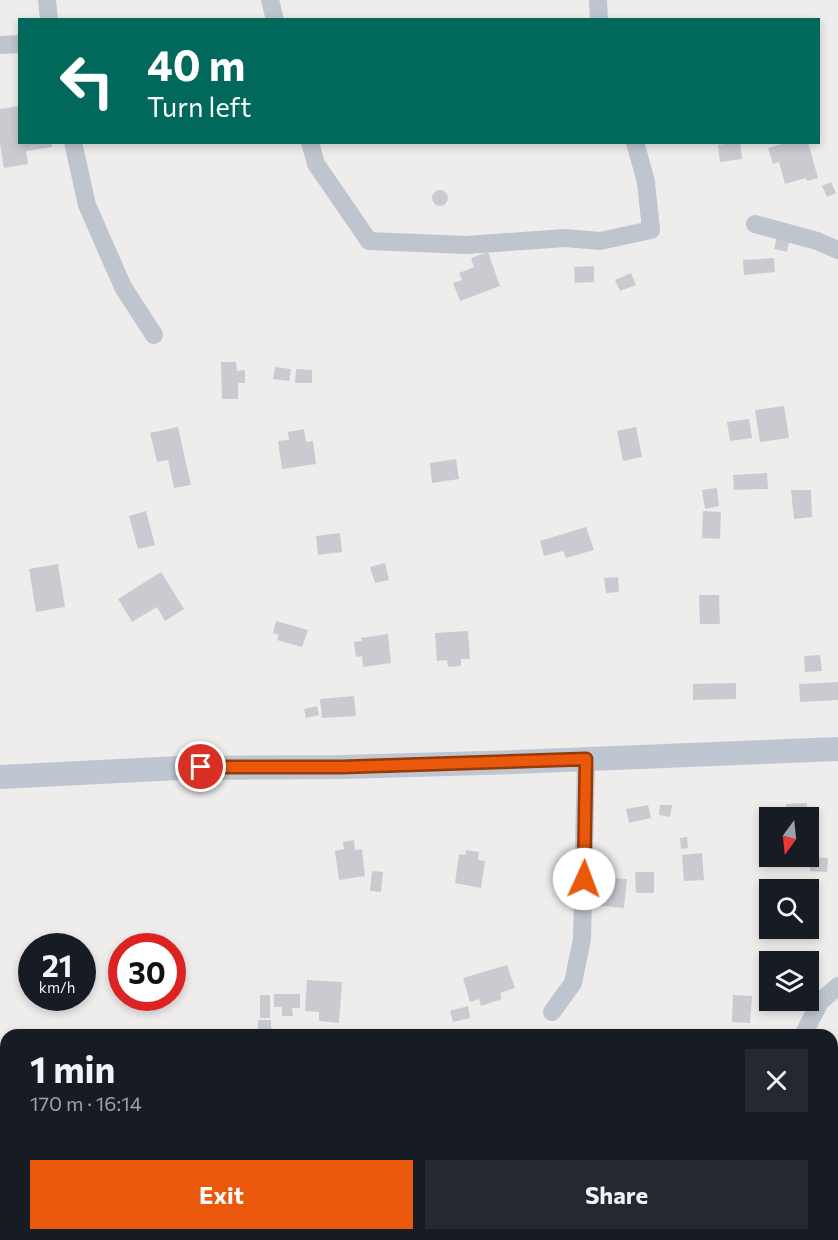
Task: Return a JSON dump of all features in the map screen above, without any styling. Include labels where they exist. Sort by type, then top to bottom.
[{"type":"street","points":[[47,0],[49,18]]},
{"type":"street","points":[[270,0],[274,18]]},
{"type":"street","points":[[598,0],[599,18]]},
{"type":"street","points":[[0,45],[18,44]]},
{"type":"street","points":[[73,144],[87,205],[123,287],[154,335]]},
{"type":"street","points":[[311,144],[316,164],[369,241],[466,245],[565,238],[600,241],[651,230],[646,182],[636,144]]},
{"type":"street","points":[[755,224],[817,241],[838,250]]},
{"type":"street","points":[[0,777],[179,768],[342,767],[838,749]]},
{"type":"street","points":[[552,1012],[573,984],[582,939],[586,759]]},
{"type":"street","points":[[806,1029],[820,1002],[838,986]]},
{"type":"building","points":[[18,106],[18,144],[51,144],[52,147],[26,151],[28,164],[4,168],[0,144],[0,109]]},
{"type":"building","points":[[740,144],[742,159],[720,162],[718,145]]},
{"type":"building","points":[[782,144],[809,144],[818,178],[807,181],[806,178],[785,184],[779,162],[773,164],[768,148]]},
{"type":"building","points":[[831,182],[836,193],[827,197],[822,186]]},
{"type":"building","points":[[437,190],[443,190],[448,198],[446,204],[437,206],[432,201],[432,195]]},
{"type":"building","points":[[777,236],[790,238],[787,252],[774,249]]},
{"type":"building","points":[[488,252],[500,286],[460,301],[453,283],[462,280],[459,273],[474,267],[471,258]]},
{"type":"building","points":[[774,258],[775,272],[744,275],[743,260]]},
{"type":"building","points":[[594,266],[594,282],[575,283],[574,267]]},
{"type":"building","points":[[631,273],[636,285],[620,291],[615,280]]},
{"type":"building","points":[[221,362],[236,362],[237,371],[245,370],[245,383],[238,383],[238,399],[222,399]]},
{"type":"building","points":[[275,367],[291,369],[289,381],[273,379]]},
{"type":"building","points":[[296,369],[312,370],[312,383],[295,383]]},
{"type":"building","points":[[784,406],[789,438],[760,442],[755,410]]},
{"type":"building","points":[[749,419],[752,438],[730,441],[727,422]]},
{"type":"building","points":[[178,427],[191,485],[174,488],[168,460],[157,462],[150,433]]},
{"type":"building","points":[[636,427],[642,457],[623,461],[617,431]]},
{"type":"building","points":[[304,429],[306,442],[313,441],[316,464],[282,469],[278,441],[289,440],[288,432]]},
{"type":"building","points":[[456,459],[459,479],[432,483],[430,463]]},
{"type":"building","points":[[767,473],[768,489],[734,490],[733,475]]},
{"type":"building","points":[[717,488],[719,506],[705,509],[702,490]]},
{"type":"building","points":[[791,490],[811,490],[812,517],[794,519]]},
{"type":"building","points":[[146,511],[155,545],[138,549],[129,516]]},
{"type":"building","points":[[703,511],[721,512],[720,539],[702,538]]},
{"type":"building","points":[[586,527],[594,550],[566,558],[563,551],[544,556],[540,541]]},
{"type":"building","points":[[340,533],[342,552],[318,555],[316,536]]},
{"type":"building","points":[[385,563],[389,580],[375,583],[370,567]]},
{"type":"building","points":[[58,564],[65,607],[36,612],[29,569]]},
{"type":"building","points":[[161,572],[184,609],[165,621],[157,607],[132,622],[118,599]]},
{"type":"building","points":[[618,577],[619,592],[606,593],[604,578]]},
{"type":"building","points":[[699,595],[719,595],[720,624],[700,624]]},
{"type":"building","points":[[276,621],[308,630],[302,647],[277,640],[279,635],[273,633]]},
{"type":"building","points":[[468,631],[470,659],[461,659],[461,666],[448,667],[447,660],[437,661],[435,633]]},
{"type":"building","points":[[388,634],[391,663],[363,667],[362,656],[356,657],[354,642],[362,641],[361,638]]},
{"type":"building","points":[[820,655],[822,671],[805,672],[804,656]]},
{"type":"building","points":[[838,682],[838,700],[800,702],[799,684]]},
{"type":"building","points":[[736,683],[736,699],[693,700],[693,684]]},
{"type":"building","points":[[354,696],[356,716],[322,718],[320,699]]},
{"type":"building","points":[[317,706],[319,715],[306,718],[304,709]]},
{"type":"building","points":[[807,803],[807,807],[786,807],[786,804]]},
{"type":"building","points":[[648,805],[651,818],[629,823],[626,809]]},
{"type":"building","points":[[660,805],[672,805],[670,817],[659,815]]},
{"type":"building","points":[[687,837],[688,848],[681,849],[680,838]]},
{"type":"building","points":[[354,840],[355,850],[362,849],[365,876],[339,880],[335,851],[344,849],[343,842]]},
{"type":"building","points":[[466,850],[479,852],[478,860],[485,861],[481,888],[455,883],[459,854],[465,855]]},
{"type":"building","points":[[702,853],[704,880],[684,881],[682,855]]},
{"type":"building","points":[[819,858],[828,858],[827,872],[810,871],[810,867],[819,867]]},
{"type":"building","points":[[590,866],[614,869],[613,878],[627,879],[624,908],[594,905],[595,894],[588,893]]},
{"type":"building","points":[[372,871],[383,872],[381,892],[370,891]]},
{"type":"building","points":[[635,872],[654,872],[654,893],[636,893]]},
{"type":"building","points":[[507,965],[515,988],[500,993],[502,999],[481,1006],[479,999],[470,1002],[463,978]]},
{"type":"building","points":[[307,980],[342,982],[339,1023],[319,1021],[319,1012],[305,1011]]},
{"type":"building","points":[[274,994],[300,994],[300,1008],[292,1008],[293,1016],[282,1016],[282,1007],[274,1007]]},
{"type":"building","points":[[260,995],[270,995],[270,1018],[260,1018]]},
{"type":"building","points":[[733,995],[752,996],[750,1023],[732,1022]]},
{"type":"building","points":[[468,1006],[470,1018],[453,1022],[450,1011]]},
{"type":"building","points":[[258,1020],[271,1020],[271,1029],[258,1029]]},
{"type":"route","points":[[201,767],[342,767],[586,759],[584,879]]}]
